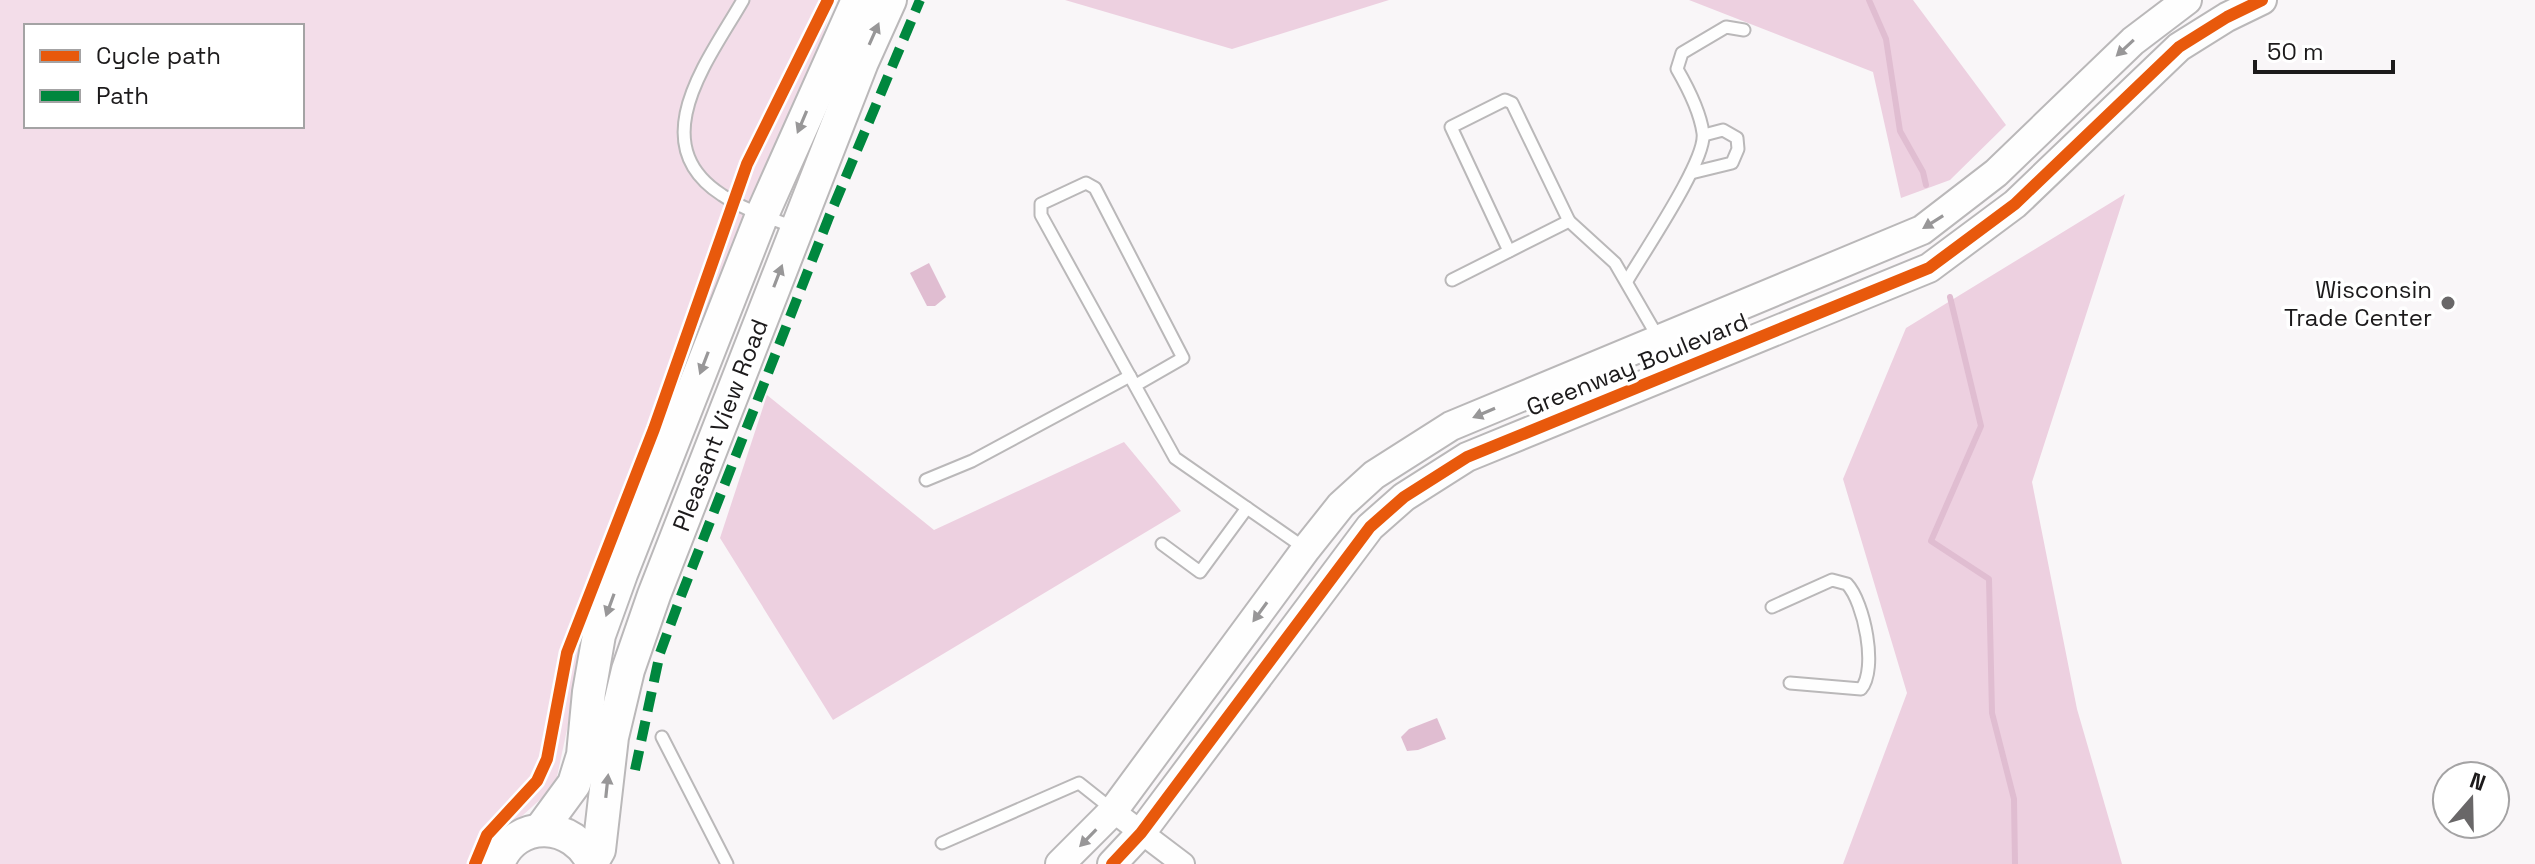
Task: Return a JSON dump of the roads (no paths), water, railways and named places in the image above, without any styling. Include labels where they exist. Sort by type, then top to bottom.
[{"type":"main road","name":"Pleasant View Road","points":[[541,829],[574,784],[583,755],[599,635],[762,215],[858,0]]},
{"type":"main road","name":"Pleasant View Road","points":[[592,863],[599,850],[612,737],[628,670],[796,228],[890,0]]},
{"type":"main road","points":[[498,864],[512,842],[541,829],[572,837],[584,847],[592,863]]},
{"type":"street","name":"Greenway Boulevard","points":[[1060,864],[1113,811],[1306,549],[1341,505],[1374,475],[1451,426],[1899,241],[1942,217],[1996,173],[2133,41],[2187,0]]},
{"type":"street","name":"Greenway Boulevard","points":[[1112,864],[1141,833],[1335,569],[1370,527],[1404,497],[1467,457],[1929,268],[2015,204],[2179,47],[2227,17],[2262,0]]},
{"type":"street","points":[[1113,811],[1183,864]]},
{"type":"lane","points":[[743,0],[688,102],[684,140],[697,172],[707,184],[721,195],[796,228]]},
{"type":"lane","points":[[1627,281],[1698,161],[1704,135],[1690,93],[1677,69],[1682,53],[1726,27],[1744,30]]},
{"type":"lane","points":[[1509,251],[1451,127],[1505,100],[1512,103],[1569,221],[1615,263],[1659,339]]},
{"type":"lane","points":[[1691,173],[1732,163],[1738,149],[1737,138],[1723,130],[1704,135]]},
{"type":"lane","points":[[926,480],[972,461],[1133,380],[1183,358],[1095,188],[1086,183],[1041,204],[1041,215],[1133,380],[1175,458],[1306,549]]},
{"type":"lane","points":[[1452,280],[1569,221]]},
{"type":"lane","points":[[1162,544],[1200,572],[1247,508]]},
{"type":"lane","points":[[1772,607],[1832,580],[1847,584],[1860,607],[1869,664],[1867,682],[1861,689],[1790,683]]},
{"type":"lane","points":[[662,737],[727,864]]},
{"type":"lane","points":[[942,843],[1079,783],[1113,811]]},
{"type":"waterway","points":[[1869,0],[1886,39],[1900,131],[1923,172],[1926,185]]},
{"type":"waterway","points":[[1950,297],[1981,426],[1931,541],[1989,579],[1992,713],[2014,799],[2015,864]]},
{"type":"place","name":"Wisconsin Trade Center","points":[[2448,303]]}]
